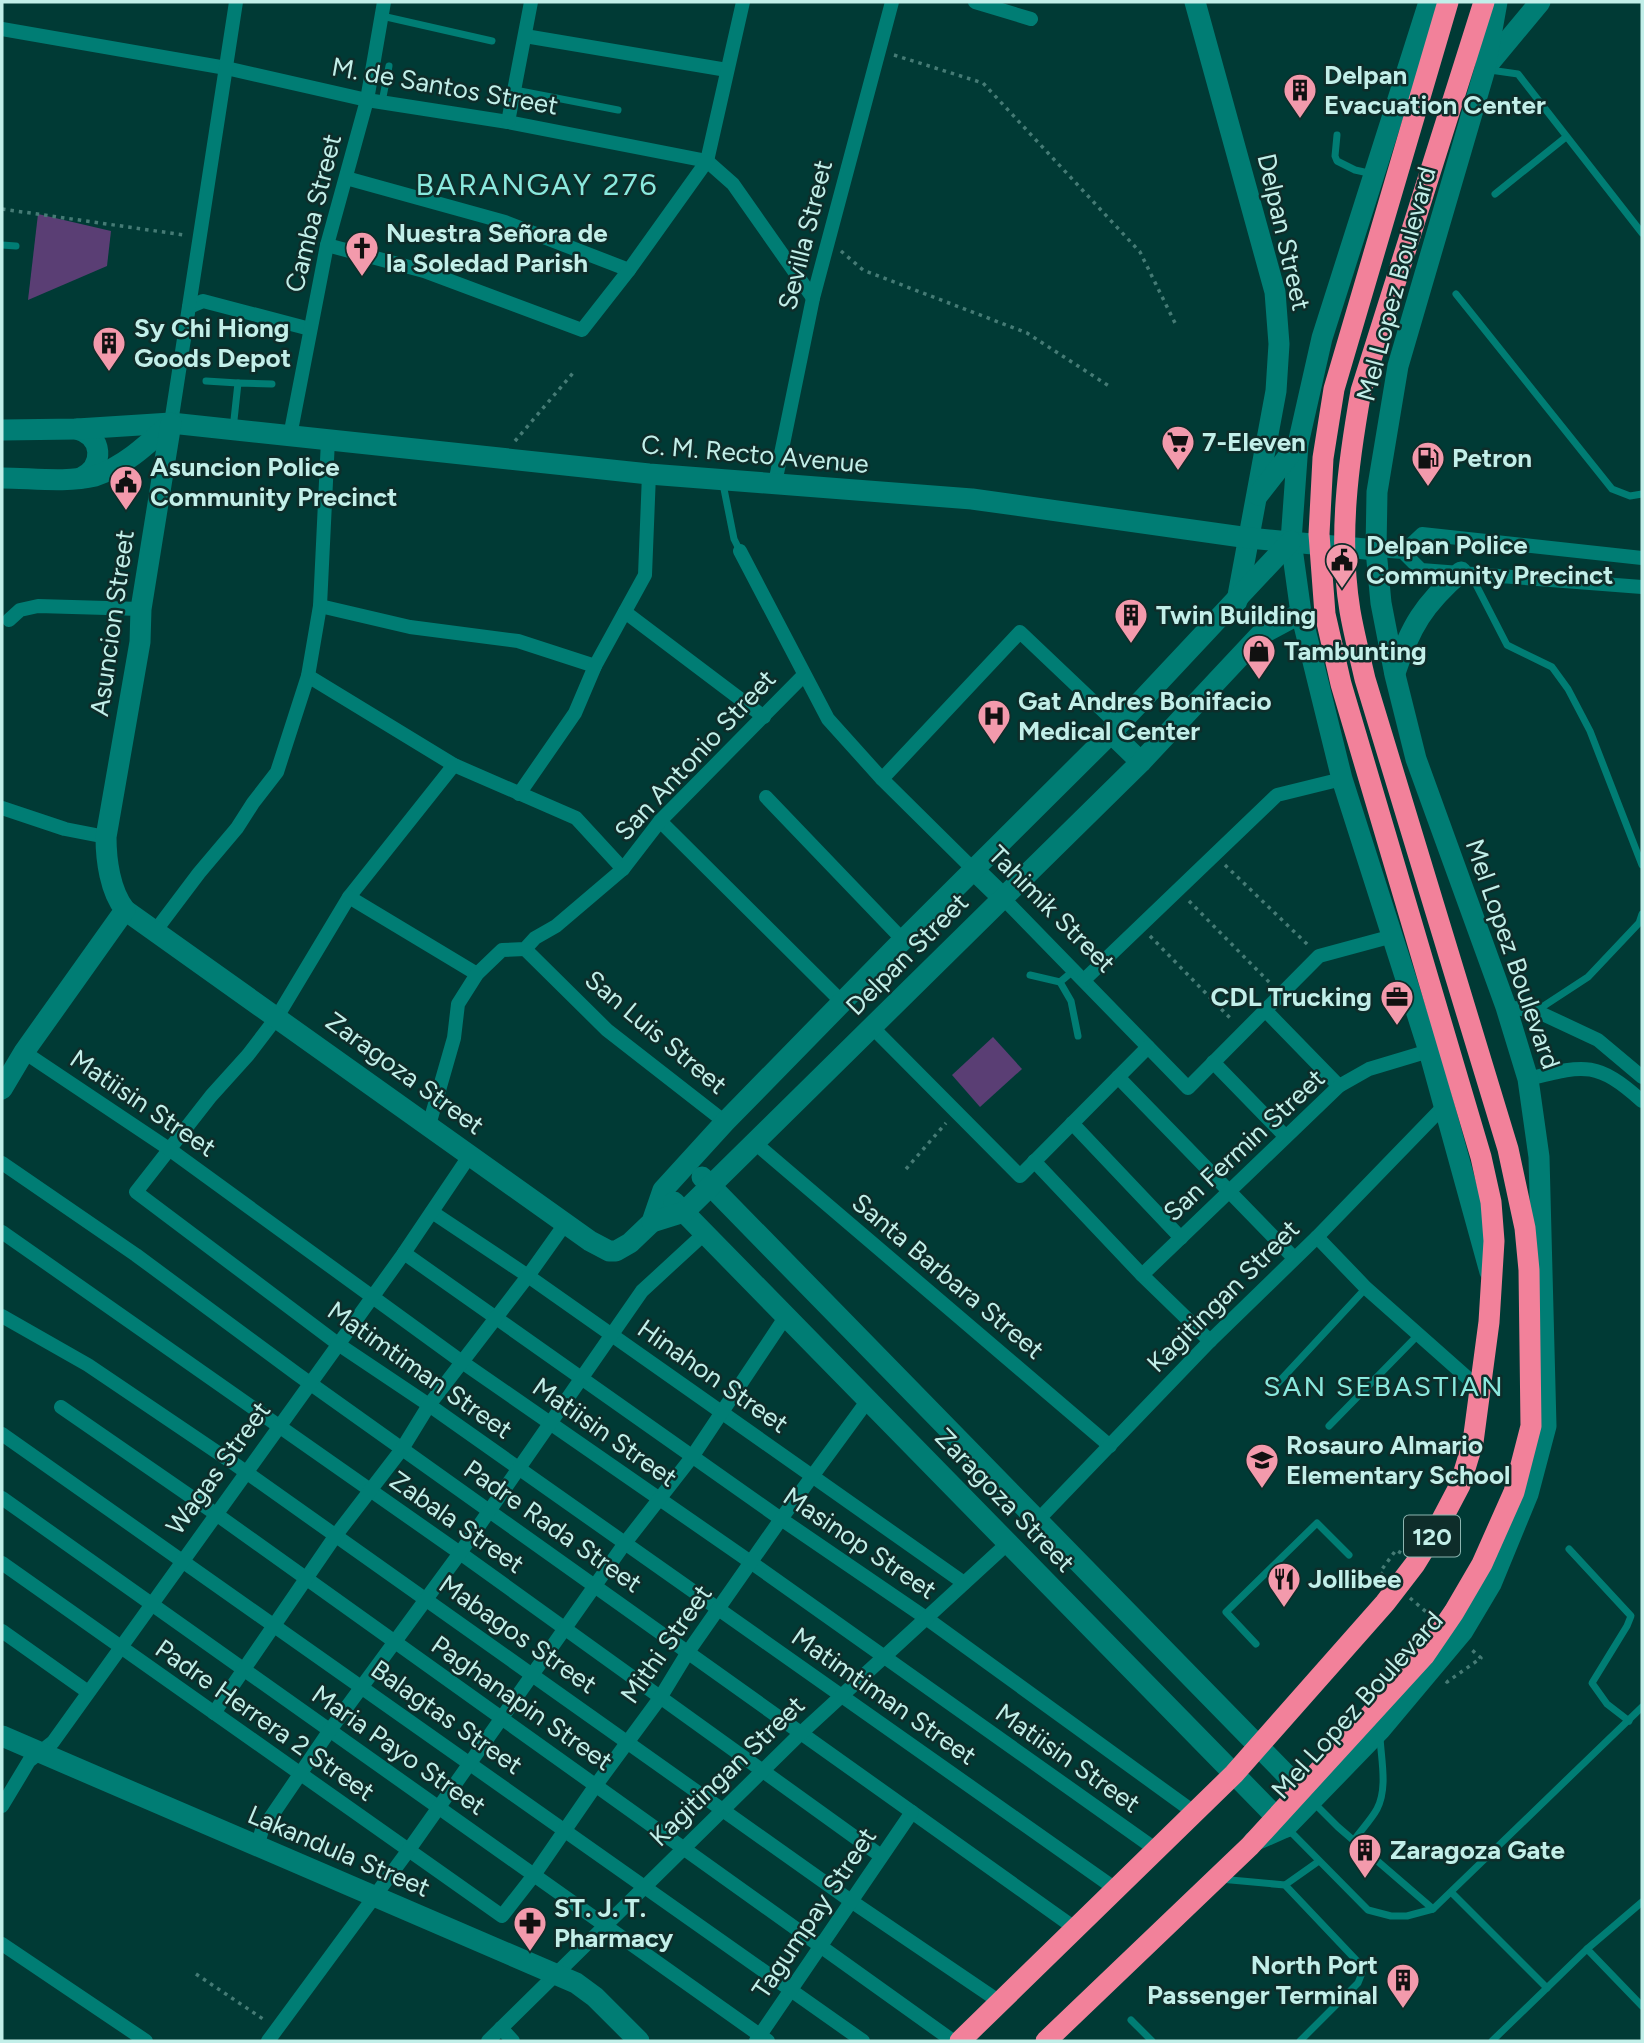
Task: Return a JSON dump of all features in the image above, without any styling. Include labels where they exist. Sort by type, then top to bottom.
[{"type":"highway","name":"Mel Lopez Boulevard","points":[[1046,2041],[1218,1878],[1254,1840],[1281,1822],[1423,1656],[1454,1612],[1482,1564],[1514,1492],[1531,1426],[1529,1270],[1526,1239],[1508,1150],[1365,679],[1350,610],[1344,532],[1349,457],[1361,391],[1484,2]]},
{"type":"highway","name":"Mel Lopez Boulevard","points":[[960,2041],[1158,1851],[1234,1774],[1385,1603],[1415,1564],[1460,1485],[1473,1442],[1489,1322],[1494,1241],[1492,1215],[1480,1157],[1341,684],[1325,614],[1319,534],[1323,458],[1334,389],[1447,9]]},
{"type":"street","name":"Asuncion Street","points":[[125,910],[117,900],[106,851],[106,837],[140,642],[141,609],[236,2]]},
{"type":"street","points":[[508,122],[531,2]]},
{"type":"street","points":[[327,245],[424,271],[582,330],[629,270],[707,161],[743,2]]},
{"type":"street","name":"Sevilla Street","points":[[775,483],[813,298],[892,2]]},
{"type":"street","points":[[975,2],[1031,19]]},
{"type":"street","name":"Delpan Street","points":[[1195,2],[1275,292],[1279,344],[1276,391],[1237,602]]},
{"type":"street","name":"Mel Lopez Boulevard","points":[[1429,2],[1322,338],[1298,444],[1292,541],[1301,613],[1342,779],[1429,1051],[1491,1274]]},
{"type":"street","name":"Mel Lopez Boulevard","points":[[1306,1795],[1380,1730],[1463,1631],[1491,1584],[1528,1494],[1546,1426],[1539,1157],[1528,1079],[1506,1007],[1416,759],[1396,680],[1381,603],[1376,550],[1377,492],[1398,366],[1485,69],[1497,2]]},
{"type":"street","points":[[1485,69],[1540,2]]},
{"type":"street","name":"Camba Street","points":[[290,436],[327,245],[346,178],[375,101],[383,9]]},
{"type":"street","name":"M. de Santos Street","points":[[2,29],[226,68],[375,101],[508,122],[707,161]]},
{"type":"street","points":[[525,36],[727,70]]},
{"type":"street","points":[[707,161],[733,184],[813,298]]},
{"type":"street","points":[[346,178],[505,222],[629,270]]},
{"type":"street","points":[[189,307],[203,301],[310,329]]},
{"type":"street","points":[[2,478],[94,476],[115,467],[171,423]]},
{"type":"street","name":"C. M. Recto Avenue","points":[[2,430],[77,429],[171,423],[649,474],[972,499],[1250,538],[1376,550]]},
{"type":"street","points":[[77,429],[93,438],[99,451],[94,468],[79,478]]},
{"type":"street","points":[[156,930],[237,828],[277,772],[308,676],[320,606],[328,440]]},
{"type":"street","points":[[1255,500],[1298,444]]},
{"type":"street","points":[[519,794],[575,713],[595,666],[646,570],[649,474]]},
{"type":"street","points":[[1403,552],[1422,534],[1642,558]]},
{"type":"street","name":"Delpan Street","points":[[689,1163],[725,1122],[842,1002],[1114,729],[1292,541]]},
{"type":"street","points":[[1376,550],[1403,552],[1421,570],[1641,588]]},
{"type":"street","name":"Tahimik Street","points":[[740,551],[828,719],[882,779],[1003,898],[1188,1088],[1213,1062]]},
{"type":"street","points":[[1323,706],[1396,680],[1406,639],[1417,620],[1430,602],[1465,572]]},
{"type":"street","points":[[9,620],[20,610],[38,606],[141,609]]},
{"type":"street","points":[[320,606],[410,627],[518,641],[595,666]]},
{"type":"street","points":[[625,611],[764,717]]},
{"type":"street","name":"Delpan Street","points":[[711,1185],[1141,762],[1260,635],[1301,613]]},
{"type":"street","points":[[882,779],[1020,632],[1114,729],[1141,762]]},
{"type":"street","name":"San Antonio Street","points":[[525,949],[623,869],[660,821],[804,675]]},
{"type":"street","points":[[308,676],[454,765],[576,818],[623,869]]},
{"type":"street","name":"Matimtiman Street","points":[[454,765],[349,897],[277,1017],[136,1192],[338,1344],[429,1405],[1117,1890]]},
{"type":"street","points":[[1079,975],[1140,926],[1277,795],[1342,779]]},
{"type":"street","points":[[766,797],[903,940]]},
{"type":"street","points":[[2,807],[65,829],[106,837]]},
{"type":"street","points":[[660,821],[842,1002]]},
{"type":"street","points":[[349,897],[477,974]]},
{"type":"street","points":[[2,1088],[24,1052],[125,910]]},
{"type":"street","name":"Zaragoza Street","points":[[125,910],[601,1248],[617,1251],[630,1243],[652,1222],[684,1212],[711,1185]]},
{"type":"street","points":[[1285,1136],[1213,1062],[1319,956],[1393,936]]},
{"type":"street","points":[[429,1125],[454,1038],[458,1004],[477,974],[502,950],[525,949]]},
{"type":"street","name":"San Luis Street","points":[[525,949],[607,1030],[725,1122]]},
{"type":"street","points":[[1506,1007],[1536,1011],[1598,1040],[1642,1077]]},
{"type":"street","points":[[1265,1010],[1339,1086]]},
{"type":"street","points":[[872,1027],[1020,1176],[1149,1047]]},
{"type":"street","name":"San Fermin Street","points":[[1142,1275],[1339,1086],[1369,1069],[1429,1051]]},
{"type":"street","name":"Matiisin Street","points":[[24,1052],[169,1149],[462,1362],[752,1563],[1158,1851]]},
{"type":"street","points":[[1528,1079],[1581,1067],[1600,1072],[1622,1083],[1642,1101]]},
{"type":"street","points":[[1118,1077],[1294,1258]]},
{"type":"street","name":"Kagitingan Street","points":[[1038,1521],[1210,1340],[1317,1237],[1444,1106]]},
{"type":"street","points":[[1072,1123],[1181,1238]]},
{"type":"street","name":"Santa Barbara Street","points":[[755,1143],[1110,1446]]},
{"type":"street","name":"Wagas Street","points":[[2,1806],[29,1761],[53,1742],[404,1253],[470,1154]]},
{"type":"street","points":[[1034,1161],[1142,1275],[1210,1340]]},
{"type":"street","name":"Padre Rada Street","points":[[2,1163],[136,1255],[402,1449],[1076,1929]]},
{"type":"street","name":"Zaragoza Street","points":[[652,1222],[663,1190],[689,1163],[1306,1795]]},
{"type":"street","name":"Zaragoza Street","points":[[663,1190],[1281,1822]]},
{"type":"street","name":"Hinahon Street","points":[[432,1212],[528,1276],[964,1583]]},
{"type":"street","points":[[214,1713],[336,1535],[402,1449],[429,1405],[565,1224]]},
{"type":"street","name":"Zabala Street","points":[[2,1232],[460,1553],[881,1856]]},
{"type":"street","points":[[257,1847],[262,1830],[330,1730],[460,1553],[642,1291],[705,1233]]},
{"type":"street","points":[[1317,1237],[1366,1288],[1480,1390]]},
{"type":"street","name":"Masinop Street","points":[[404,1253],[692,1457],[926,1618],[1195,1813]]},
{"type":"street","points":[[268,2041],[408,1851],[625,1543],[692,1457],[786,1315]]},
{"type":"street","name":"Mabagos Street","points":[[2,1316],[88,1365],[246,1472],[581,1707],[626,1743],[850,1901],[1000,2002]]},
{"type":"street","name":"Mithi Street","points":[[502,1916],[660,1698],[688,1652],[868,1400]]},
{"type":"street","name":"Paghanapin Street","points":[[61,1407],[216,1514],[953,2041]]},
{"type":"street","name":"Balagtas Street","points":[[2,1434],[863,2041]]},
{"type":"street","name":"Maria Payo Street","points":[[2,1498],[762,2040]]},
{"type":"street","name":"Kagitingan Street","points":[[488,2041],[762,1770],[1008,1543]]},
{"type":"street","name":"Padre Herrera 2 Street","points":[[2,1563],[502,1916]]},
{"type":"street","points":[[2,1631],[88,1692]]},
{"type":"street","name":"Lakandula Street","points":[[2,1737],[576,1983],[596,1997],[639,2041]]},
{"type":"street","name":"Tagumpay Street","points":[[762,2040],[791,1990],[912,1812]]},
{"type":"street","points":[[2,1944],[138,2039]]},
{"type":"street","points":[[501,2028],[513,2041]]},
{"type":"lane","points":[[383,9],[492,41]]},
{"type":"lane","points":[[375,101],[389,66]]},
{"type":"lane","points":[[1485,69],[1518,74],[1642,233]]},
{"type":"lane","points":[[514,90],[618,110]]},
{"type":"lane","points":[[1337,135],[1337,161],[1355,170],[1373,174]]},
{"type":"lane","points":[[1495,194],[1566,138]]},
{"type":"lane","points":[[2,245],[16,246]]},
{"type":"lane","points":[[1456,294],[1612,489],[1630,496],[1642,494]]},
{"type":"lane","points":[[206,381],[272,384]]},
{"type":"lane","points":[[233,430],[238,383]]},
{"type":"lane","name":"Tahimik Street","points":[[722,479],[734,539],[740,551]]},
{"type":"lane","points":[[1465,572],[1507,645],[1552,667],[1568,689],[1590,731],[1642,865]]},
{"type":"lane","points":[[1536,1011],[1588,977],[1639,923],[1642,914]]},
{"type":"lane","points":[[1030,975],[1060,982],[1079,975]]},
{"type":"lane","points":[[1060,982],[1071,1001],[1078,1036]]},
{"type":"lane","points":[[1276,1385],[1366,1288]]},
{"type":"lane","points":[[1329,1426],[1418,1335]]},
{"type":"lane","points":[[1256,1644],[1226,1612],[1317,1523],[1349,1555]]},
{"type":"lane","points":[[1569,1549],[1631,1616],[1592,1683],[1607,1704],[1629,1721]]},
{"type":"lane","points":[[1281,1822],[1368,1910],[1391,1916],[1407,1916],[1433,1909],[1642,1707]]},
{"type":"lane","points":[[1354,1840],[1381,1798],[1380,1730]]},
{"type":"lane","points":[[1306,1795],[1433,1909]]},
{"type":"lane","points":[[1286,1885],[1319,1861]]},
{"type":"lane","points":[[1218,1878],[1286,1885],[1357,1961],[1362,1973],[1358,1983],[1300,2041]]},
{"type":"lane","points":[[1452,1893],[1547,1988]]},
{"type":"lane","points":[[1492,2041],[1587,1949],[1642,1902]]},
{"type":"lane","points":[[1587,1949],[1642,2006]]},
{"type":"lane","points":[[1131,2020],[1152,2041]]},
{"type":"path","points":[[879,50],[984,83],[1140,251],[1176,325]]},
{"type":"path","points":[[2,209],[200,237]]},
{"type":"path","points":[[828,241],[863,270],[1027,333],[1112,387]]},
{"type":"path","points":[[500,458],[573,373]]},
{"type":"path","points":[[1214,855],[1319,956]]},
{"type":"path","points":[[1178,890],[1281,994]]},
{"type":"path","points":[[1140,926],[1244,1032]]},
{"type":"path","points":[[906,1169],[955,1112]]},
{"type":"path","points":[[1380,1572],[1396,1550]]},
{"type":"path","points":[[1447,1682],[1481,1657]]},
{"type":"path","points":[[196,1974],[276,2028]]},
{"type":"shaded area","points":[[38,214],[111,231],[107,266],[28,300]]},
{"type":"shaded area","points":[[993,1037],[1022,1069],[980,1107],[952,1075]]},
{"type":"place","name":"Delpan Evacuation Center","points":[[1300,120]]},
{"type":"place","name":"Nuestra Señora de la Soledad Parish","points":[[362,278]]},
{"type":"place","name":"Sy Chi Hiong Goods Depot","points":[[109,373]]},
{"type":"place","name":"7-Eleven","points":[[1178,472]]},
{"type":"place","name":"Petron","points":[[1428,488]]},
{"type":"place","name":"Asuncion Police Community Precinct","points":[[126,512]]},
{"type":"place","name":"Delpan Police Community Precinct","points":[[1342,590]]},
{"type":"place","name":"Twin Building","points":[[1131,645]]},
{"type":"place","name":"Tambunting","points":[[1259,681]]},
{"type":"place","name":"Gat Andres Bonifacio Medical Center","points":[[994,746]]},
{"type":"place","name":"CDL Trucking","points":[[1397,1027]]},
{"type":"place","name":"Rosauro Almario Elementary School","points":[[1262,1490]]},
{"type":"place","name":"Jollibee","points":[[1284,1609]]},
{"type":"place","name":"Zaragoza Gate","points":[[1365,1880]]},
{"type":"place","name":"ST. J. T. Pharmacy","points":[[530,1953]]},
{"type":"place","name":"North Port Passenger Terminal","points":[[1403,2010]]},
{"type":"district","name":"BARANGAY 276","points":[[537,184]]},
{"type":"district","name":"SAN SEBASTIAN","points":[[1384,1386]]}]
